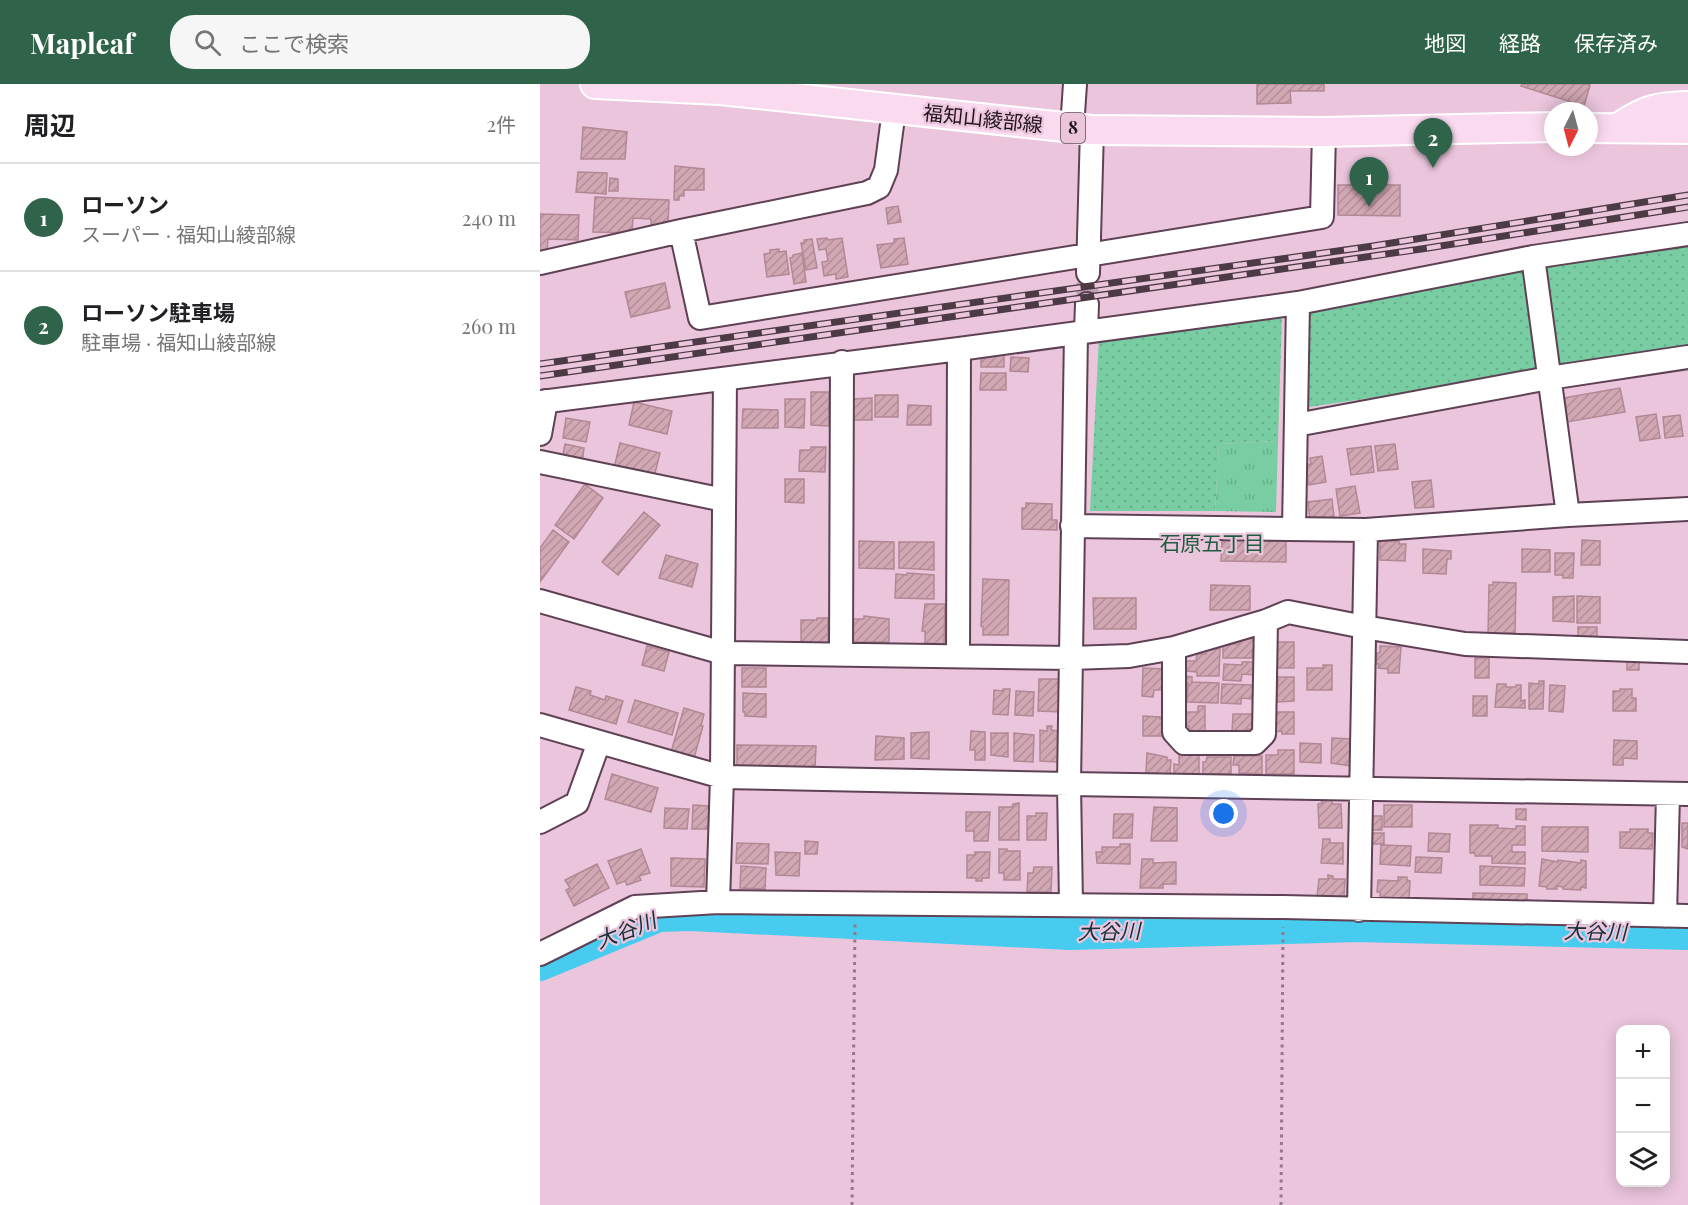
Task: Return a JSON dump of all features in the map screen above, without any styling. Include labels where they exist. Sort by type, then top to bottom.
[{"type":"main road","name":"福知山綾部線","points":[[595,84],[720,87],[894,110],[1082,129],[1324,132],[1544,127]]},
{"type":"main road","points":[[1603,129],[1642,112],[1661,107],[1688,106]]},
{"type":"main road","points":[[1603,129],[1688,129]]},
{"type":"street","points":[[1075,84],[1082,129],[1088,264]]},
{"type":"street","points":[[540,263],[867,193],[879,187],[886,170],[894,110]]},
{"type":"street","points":[[681,231],[700,318],[1088,264],[1322,216],[1324,132]]},
{"type":"street","points":[[540,434],[543,401],[959,349],[1298,303],[1533,257],[1688,234]]},
{"type":"street","points":[[1533,257],[1568,515]]},
{"type":"street","points":[[1294,529],[1298,303]]},
{"type":"street","points":[[1071,905],[1069,784],[1072,526],[1081,333],[1087,304]]},
{"type":"street","points":[[958,656],[959,349]]},
{"type":"street","points":[[1296,425],[1549,378],[1688,357]]},
{"type":"street","points":[[841,654],[842,362]]},
{"type":"street","points":[[718,902],[722,777],[725,379]]},
{"type":"street","points":[[540,462],[724,500]]},
{"type":"street","points":[[1072,526],[1366,530],[1568,515],[1688,509]]},
{"type":"street","points":[[1359,910],[1366,530]]},
{"type":"street","points":[[540,601],[723,653],[1071,658],[1129,656],[1174,648],[1266,621],[1288,612],[1465,644],[1688,652]]},
{"type":"street","points":[[1174,648],[1174,732],[1184,743],[1255,743],[1264,734],[1266,621]]},
{"type":"street","points":[[540,724],[722,777],[1678,794],[1665,916]]},
{"type":"street","points":[[540,822],[577,803],[598,742]]},
{"type":"street","points":[[540,954],[635,907],[718,902],[1283,907],[1688,916]]},
{"type":"path","points":[[852,1205],[855,902]]},
{"type":"path","points":[[1281,1205],[1283,907]]},
{"type":"green space","points":[[1688,243],[1688,352],[1302,408],[1302,300]]},
{"type":"green space","points":[[1282,315],[1278,441],[1219,444],[1215,511],[1090,511],[1099,337]]},
{"type":"green space","points":[[1278,441],[1276,512],[1215,511],[1219,444]]},
{"type":"building","points":[[1257,84],[1324,84],[1324,91],[1290,91],[1291,103],[1257,104]]},
{"type":"building","points":[[1522,84],[1590,85],[1585,102],[1571,102],[1521,86]]},
{"type":"building","points":[[583,127],[627,132],[625,159],[581,159]]},
{"type":"building","points":[[675,166],[704,169],[704,190],[684,190],[684,196],[679,196],[679,200],[674,200]]},
{"type":"building","points":[[578,172],[607,173],[606,194],[576,192]]},
{"type":"building","points":[[610,178],[618,179],[618,191],[609,191]]},
{"type":"building","points":[[1338,185],[1400,185],[1400,216],[1338,215]]},
{"type":"building","points":[[595,197],[669,200],[668,225],[651,225],[651,219],[633,218],[632,233],[593,232]]},
{"type":"building","points":[[898,206],[901,222],[888,224],[886,208]]},
{"type":"building","points":[[540,214],[579,215],[578,240],[548,239],[547,252],[540,252]]},
{"type":"building","points":[[827,238],[828,240],[842,238],[848,277],[836,279],[836,274],[824,276],[822,262],[828,261],[826,249],[819,250],[817,239]]},
{"type":"building","points":[[904,238],[908,264],[881,268],[877,245],[894,243],[894,239]]},
{"type":"building","points":[[812,239],[817,268],[806,270],[801,243]]},
{"type":"building","points":[[779,249],[779,252],[786,251],[789,274],[767,277],[764,254],[770,253],[770,250]]},
{"type":"building","points":[[802,253],[806,282],[794,284],[790,258]]},
{"type":"building","points":[[665,283],[670,308],[631,317],[625,292]]},
{"type":"building","points":[[981,355],[1004,355],[1004,367],[981,367]]},
{"type":"building","points":[[1011,357],[1029,358],[1028,372],[1010,371]]},
{"type":"building","points":[[981,373],[1006,373],[1006,390],[980,390]]},
{"type":"building","points":[[1620,388],[1625,412],[1567,422],[1563,398]]},
{"type":"building","points":[[811,392],[829,392],[829,426],[811,425]]},
{"type":"building","points":[[875,395],[898,395],[898,417],[875,417]]},
{"type":"building","points":[[872,398],[872,420],[852,420],[851,399]]},
{"type":"building","points":[[785,399],[805,399],[804,428],[785,427]]},
{"type":"building","points":[[634,402],[672,411],[667,434],[629,425]]},
{"type":"building","points":[[908,405],[931,406],[931,425],[907,425]]},
{"type":"building","points":[[743,409],[778,410],[778,428],[742,428]]},
{"type":"building","points":[[1656,414],[1660,438],[1640,441],[1636,417]]},
{"type":"building","points":[[1680,415],[1683,436],[1665,438],[1663,417]]},
{"type":"building","points":[[566,418],[590,422],[586,442],[563,438]]},
{"type":"building","points":[[620,443],[660,453],[654,477],[614,468]]},
{"type":"building","points":[[565,444],[584,448],[582,463],[562,460]]},
{"type":"building","points":[[1395,444],[1398,469],[1378,471],[1375,446]]},
{"type":"building","points":[[1371,446],[1374,472],[1351,475],[1347,449]]},
{"type":"building","points":[[811,447],[826,447],[825,472],[799,471],[800,450],[811,450]]},
{"type":"building","points":[[1322,456],[1326,482],[1309,485],[1304,465],[1311,464],[1310,458]]},
{"type":"building","points":[[785,479],[804,479],[804,503],[785,502]]},
{"type":"building","points":[[1431,480],[1434,507],[1415,508],[1412,482]]},
{"type":"building","points":[[585,484],[603,498],[574,539],[555,525]]},
{"type":"building","points":[[1355,486],[1360,513],[1340,516],[1336,489]]},
{"type":"building","points":[[1332,499],[1334,517],[1310,520],[1308,502]]},
{"type":"building","points":[[1026,503],[1052,504],[1052,520],[1057,520],[1057,530],[1022,529],[1022,508],[1026,508]]},
{"type":"building","points":[[644,512],[660,525],[618,575],[602,562]]},
{"type":"building","points":[[553,530],[569,542],[540,582],[540,548]]},
{"type":"building","points":[[1582,540],[1600,541],[1600,565],[1581,565]]},
{"type":"building","points":[[859,541],[894,542],[894,569],[859,568]]},
{"type":"building","points":[[1222,541],[1286,541],[1286,562],[1221,561]]},
{"type":"building","points":[[1380,541],[1399,541],[1399,544],[1406,544],[1405,561],[1380,560]]},
{"type":"building","points":[[899,542],[934,542],[934,570],[899,568]]},
{"type":"building","points":[[1423,549],[1451,551],[1451,559],[1447,559],[1446,574],[1423,573]]},
{"type":"building","points":[[1522,549],[1550,550],[1550,572],[1522,572]]},
{"type":"building","points":[[1555,553],[1574,553],[1573,578],[1555,575]]},
{"type":"building","points":[[666,555],[698,564],[692,587],[659,578]]},
{"type":"building","points":[[907,573],[934,575],[934,599],[895,598],[896,574],[907,575]]},
{"type":"building","points":[[983,579],[1009,580],[1008,635],[983,635],[981,626]]},
{"type":"building","points":[[1493,582],[1516,583],[1515,633],[1506,633],[1505,636],[1488,635],[1489,585],[1493,585]]},
{"type":"building","points":[[1211,585],[1250,586],[1250,610],[1210,610]]},
{"type":"building","points":[[1574,596],[1574,622],[1553,621],[1553,597]]},
{"type":"building","points":[[1577,596],[1600,597],[1600,623],[1577,623]]},
{"type":"building","points":[[1093,598],[1136,598],[1136,629],[1094,629]]},
{"type":"building","points":[[925,604],[945,604],[944,644],[925,643],[925,631],[922,631]]},
{"type":"building","points":[[864,616],[889,619],[889,642],[850,642],[851,619],[864,619]]},
{"type":"building","points":[[817,618],[828,618],[828,643],[801,643],[801,620],[817,620]]},
{"type":"building","points":[[1578,627],[1597,627],[1597,638],[1578,638]]},
{"type":"building","points":[[1239,638],[1255,639],[1252,658],[1223,658],[1223,644],[1239,644]]},
{"type":"building","points":[[1277,642],[1294,642],[1294,668],[1277,668]]},
{"type":"building","points":[[647,646],[669,652],[664,671],[642,665]]},
{"type":"building","points":[[1380,646],[1401,647],[1399,673],[1388,673],[1388,669],[1378,668],[1377,653],[1380,653]]},
{"type":"building","points":[[1207,648],[1220,649],[1219,676],[1197,676],[1197,672],[1186,671],[1186,661],[1196,661],[1197,654],[1206,654]]},
{"type":"building","points":[[1475,658],[1489,658],[1489,678],[1475,678]]},
{"type":"building","points":[[1627,659],[1639,659],[1639,670],[1627,670]]},
{"type":"building","points":[[1242,662],[1254,662],[1254,675],[1242,674],[1241,681],[1223,680],[1224,664],[1242,665]]},
{"type":"building","points":[[1323,665],[1332,665],[1332,690],[1307,690],[1307,668],[1323,668]]},
{"type":"building","points":[[742,668],[766,668],[766,687],[742,687]]},
{"type":"building","points":[[1143,668],[1165,669],[1164,690],[1154,690],[1153,697],[1142,696]]},
{"type":"building","points":[[1185,676],[1192,677],[1192,682],[1219,683],[1218,703],[1187,702],[1188,683],[1185,684]]},
{"type":"building","points":[[1278,677],[1294,677],[1294,701],[1277,702]]},
{"type":"building","points":[[1039,679],[1059,679],[1061,712],[1038,711]]},
{"type":"building","points":[[1539,681],[1544,681],[1543,709],[1529,709],[1529,683],[1539,684]]},
{"type":"building","points":[[1222,684],[1253,685],[1252,699],[1241,698],[1241,704],[1221,703]]},
{"type":"building","points":[[1497,684],[1506,684],[1506,687],[1521,685],[1521,701],[1525,700],[1525,708],[1495,707]]},
{"type":"building","points":[[1550,685],[1565,686],[1563,712],[1549,711]]},
{"type":"building","points":[[576,687],[591,691],[590,695],[605,700],[606,696],[623,701],[616,724],[569,710]]},
{"type":"building","points":[[1003,689],[1010,689],[1008,715],[993,714],[994,690],[1003,691]]},
{"type":"building","points":[[1620,689],[1632,689],[1632,698],[1636,698],[1636,711],[1613,711],[1613,691],[1620,691]]},
{"type":"building","points":[[1016,691],[1034,692],[1033,716],[1015,715]]},
{"type":"building","points":[[743,693],[766,694],[766,717],[745,716]]},
{"type":"building","points":[[1473,696],[1487,696],[1487,716],[1473,716]]},
{"type":"building","points":[[635,700],[678,713],[672,735],[628,722]]},
{"type":"building","points":[[1198,706],[1205,706],[1205,732],[1189,731],[1189,726],[1185,726],[1185,712],[1198,712]]},
{"type":"building","points":[[684,708],[704,714],[694,758],[671,752]]},
{"type":"building","points":[[1275,712],[1294,712],[1294,734],[1275,732]]},
{"type":"building","points":[[1233,714],[1252,714],[1252,729],[1247,729],[1247,733],[1232,732]]},
{"type":"building","points":[[1143,716],[1163,719],[1163,736],[1143,736]]},
{"type":"building","points":[[1047,726],[1052,726],[1051,730],[1058,731],[1058,762],[1040,761],[1040,730],[1047,731]]},
{"type":"building","points":[[971,731],[985,732],[985,760],[975,760],[975,750],[970,750]]},
{"type":"building","points":[[929,732],[929,759],[911,758],[911,733]]},
{"type":"building","points":[[991,733],[1008,733],[1008,757],[991,755]]},
{"type":"building","points":[[1014,733],[1034,735],[1033,762],[1014,761]]},
{"type":"building","points":[[876,736],[904,738],[904,759],[875,760]]},
{"type":"building","points":[[1332,738],[1352,739],[1351,766],[1331,763]]},
{"type":"building","points":[[1614,740],[1637,741],[1637,759],[1623,758],[1623,765],[1613,765]]},
{"type":"building","points":[[1300,743],[1321,744],[1321,763],[1300,762]]},
{"type":"building","points":[[737,745],[816,746],[815,769],[737,767]]},
{"type":"building","points":[[1278,750],[1294,750],[1294,774],[1266,774],[1266,755],[1278,755]]},
{"type":"building","points":[[1147,753],[1171,760],[1170,774],[1146,773]]},
{"type":"building","points":[[1179,754],[1199,754],[1199,774],[1174,774],[1174,764],[1179,765]]},
{"type":"building","points":[[1234,756],[1262,756],[1262,774],[1239,773],[1239,765],[1233,765]]},
{"type":"building","points":[[1207,757],[1231,757],[1231,774],[1203,774],[1203,762],[1206,762]]},
{"type":"building","points":[[612,774],[658,788],[651,812],[605,799]]},
{"type":"building","points":[[1322,799],[1332,799],[1332,804],[1341,804],[1342,828],[1319,828],[1318,804],[1322,803]]},
{"type":"building","points":[[1019,803],[1019,840],[999,840],[999,807],[1012,807],[1013,804]]},
{"type":"building","points":[[693,805],[709,806],[708,829],[692,829]]},
{"type":"building","points":[[1384,805],[1412,805],[1412,827],[1384,827]]},
{"type":"building","points":[[1154,807],[1177,808],[1177,841],[1151,841]]},
{"type":"building","points":[[665,808],[689,809],[687,829],[664,828]]},
{"type":"building","points":[[1516,809],[1526,809],[1526,820],[1516,819]]},
{"type":"building","points":[[966,812],[990,812],[988,841],[974,841],[974,831],[966,831]]},
{"type":"building","points":[[1036,813],[1047,813],[1046,840],[1027,840],[1027,816],[1036,816]]},
{"type":"building","points":[[1114,814],[1133,814],[1132,838],[1113,838]]},
{"type":"building","points":[[1373,816],[1382,816],[1382,830],[1372,830]]},
{"type":"building","points":[[1682,823],[1688,823],[1688,849],[1682,847]]},
{"type":"building","points":[[1470,825],[1498,825],[1498,828],[1516,829],[1516,826],[1525,826],[1525,845],[1512,845],[1512,852],[1525,852],[1525,864],[1492,863],[1492,856],[1475,856],[1475,853],[1470,853]]},
{"type":"building","points":[[1542,827],[1588,827],[1588,852],[1542,851]]},
{"type":"building","points":[[1630,829],[1648,829],[1648,833],[1653,833],[1652,849],[1620,848],[1620,832],[1630,832]]},
{"type":"building","points":[[1372,833],[1384,833],[1384,844],[1372,844]]},
{"type":"building","points":[[1429,833],[1450,834],[1449,852],[1428,851]]},
{"type":"building","points":[[1323,839],[1330,839],[1330,843],[1343,843],[1343,864],[1321,863]]},
{"type":"building","points":[[805,841],[818,842],[817,854],[805,854]]},
{"type":"building","points":[[737,843],[769,844],[768,864],[736,863]]},
{"type":"building","points":[[1120,844],[1130,844],[1130,864],[1097,863],[1096,852],[1102,852],[1102,847],[1120,847]]},
{"type":"building","points":[[1381,845],[1411,846],[1410,866],[1380,864]]},
{"type":"building","points":[[641,849],[650,873],[639,876],[641,880],[627,885],[625,881],[617,884],[608,861]]},
{"type":"building","points":[[999,849],[1020,851],[1020,880],[1004,880],[1004,873],[999,873]]},
{"type":"building","points":[[775,852],[800,853],[799,876],[776,875]]},
{"type":"building","points":[[975,852],[990,852],[989,878],[982,878],[982,881],[967,878],[967,855],[975,855]]},
{"type":"building","points":[[1416,857],[1442,858],[1441,873],[1415,872]]},
{"type":"building","points":[[671,858],[705,859],[704,887],[671,886]]},
{"type":"building","points":[[1142,859],[1153,859],[1153,863],[1176,862],[1176,884],[1163,884],[1163,888],[1140,888]]},
{"type":"building","points":[[1542,859],[1558,862],[1558,860],[1581,863],[1581,860],[1586,861],[1586,888],[1563,889],[1557,886],[1557,889],[1547,889],[1547,887],[1539,886]]},
{"type":"building","points":[[597,864],[609,888],[574,906],[566,890],[570,888],[565,880]]},
{"type":"building","points":[[741,866],[766,868],[765,889],[740,888]]},
{"type":"building","points":[[1480,866],[1525,868],[1524,886],[1480,885]]},
{"type":"building","points":[[1034,867],[1052,867],[1051,892],[1027,892],[1028,873],[1033,873]]},
{"type":"building","points":[[1328,875],[1333,876],[1333,879],[1345,879],[1344,897],[1317,897],[1319,879],[1328,879]]},
{"type":"building","points":[[1398,877],[1407,877],[1410,881],[1409,900],[1380,896],[1380,892],[1377,892],[1378,880],[1398,881]]},
{"type":"building","points":[[1473,893],[1527,894],[1527,901],[1473,900]]},
{"type":"waterway","name":"大谷川","points":[[540,965],[659,916],[690,915],[1070,934],[1357,926],[1688,934]]},
{"type":"tunnel","points":[[1087,304],[1088,273]]},
{"type":"railway","points":[[540,364],[1373,246],[1688,195]]},
{"type":"railway","points":[[540,376],[1428,248],[1688,207]]},
{"type":"place","name":"ローソン駐車場","points":[[1433,168]]},
{"type":"place","name":"ローソン","points":[[1369,207]]},
{"type":"district","name":"石原五丁目","points":[[1212,544]]}]
